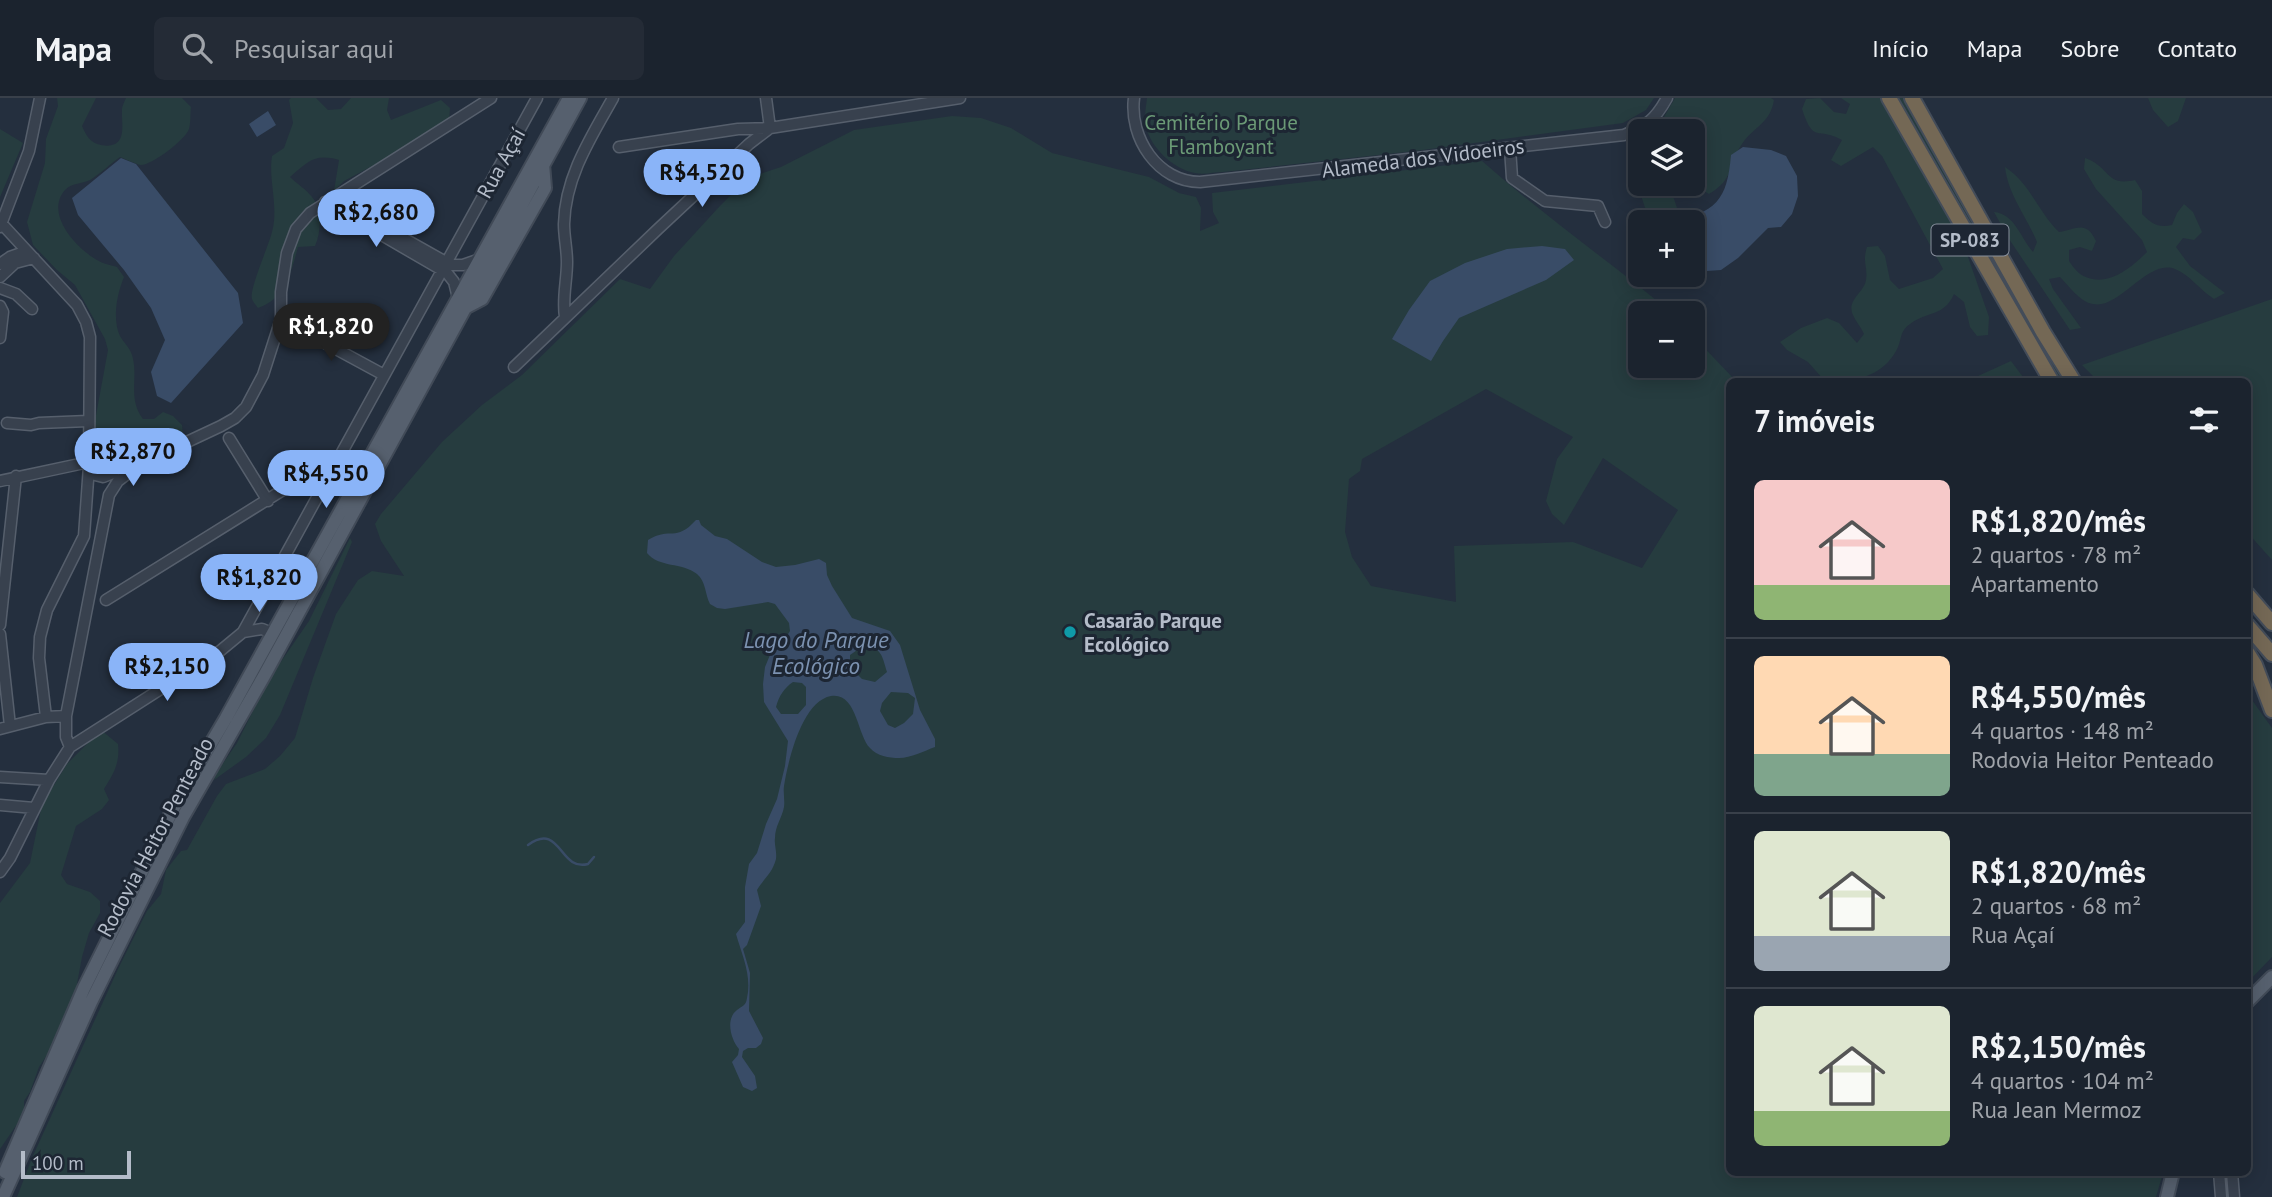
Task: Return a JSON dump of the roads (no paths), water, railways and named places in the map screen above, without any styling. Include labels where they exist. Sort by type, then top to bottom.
[{"type":"highway","name":"SP-083","points":[[1889,98],[2050,378]]},
{"type":"highway","name":"SP-083","points":[[1912,98],[2072,378]]},
{"type":"highway","points":[[2251,591],[2272,612]]},
{"type":"highway","points":[[2251,599],[2272,623]]},
{"type":"highway","points":[[2251,630],[2272,654]]},
{"type":"highway","points":[[2251,658],[2272,710]]},
{"type":"main road","name":"Rodovia Heitor Penteado","points":[[0,1184],[84,988],[176,803],[460,304],[543,164],[576,101]]},
{"type":"main road","name":"Rodovia Heitor Penteado","points":[[4,1197],[91,1002],[183,817],[258,687],[460,304],[480,259],[576,101]]},
{"type":"main road","points":[[2251,998],[2272,977]]},
{"type":"main road","points":[[2167,1197],[2172,1176]]},
{"type":"street","points":[[40,98],[29,151],[0,226],[77,305],[90,337],[89,464],[84,536],[47,610],[40,637],[39,658],[46,717]]},
{"type":"street","points":[[70,747],[66,737],[66,716],[108,495],[125,475],[140,464],[236,418],[246,407],[263,375],[281,319],[281,292],[287,253],[296,229],[310,213],[491,98]]},
{"type":"street","points":[[565,317],[563,304],[567,262],[564,224],[569,185],[577,164],[613,98]]},
{"type":"street","points":[[766,98],[770,128]]},
{"type":"street","points":[[619,147],[770,128],[960,98]]},
{"type":"street","name":"Alameda dos Vidoeiros","points":[[1135,98],[1135,125],[1148,154],[1160,169],[1192,182],[1288,174],[1624,135],[1645,126],[1656,116],[1667,98]]},
{"type":"street","name":"Rua Açaí","points":[[243,632],[534,100]]},
{"type":"street","points":[[514,367],[749,144],[770,128]]},
{"type":"street","points":[[1510,148],[1512,178],[1545,201],[1595,204],[1600,208],[1605,222]]},
{"type":"street","points":[[329,200],[443,266],[458,266],[480,259]]},
{"type":"street","points":[[0,264],[18,253],[30,254]]},
{"type":"street","points":[[0,278],[15,263],[30,254]]},
{"type":"street","points":[[0,258],[0,278]]},
{"type":"street","points":[[443,266],[454,282],[460,304]]},
{"type":"street","points":[[0,288],[16,294],[32,309]]},
{"type":"street","points":[[0,306],[3,312],[0,338]]},
{"type":"street","points":[[301,330],[384,375]]},
{"type":"street","points":[[7,423],[31,425],[88,421]]},
{"type":"street","points":[[229,438],[268,500]]},
{"type":"street","points":[[89,440],[116,460],[140,464]]},
{"type":"street","points":[[102,451],[93,455],[89,464],[108,495]]},
{"type":"street","points":[[99,477],[113,473],[116,460]]},
{"type":"street","points":[[0,481],[89,464]]},
{"type":"street","points":[[113,473],[125,475]]},
{"type":"street","points":[[0,625],[16,476]]},
{"type":"street","points":[[107,600],[299,480],[306,479],[321,487]]},
{"type":"street","points":[[0,872],[10,858],[49,780],[70,747],[220,651],[243,632],[262,629],[272,633]]},
{"type":"street","points":[[0,634],[5,727],[46,717],[66,716]]},
{"type":"street","points":[[0,777],[49,780]]},
{"type":"street","points":[[0,805],[34,808]]},
{"type":"street","points":[[2219,1176],[2221,1197]]},
{"type":"street","points":[[2232,1176],[2234,1197]]},
{"type":"water","points":[[268,111],[276,125],[257,137],[249,124]]},
{"type":"water","points":[[1743,147],[1771,150],[1786,156],[1797,176],[1798,196],[1792,214],[1781,227],[1768,228],[1738,258],[1721,270],[1705,271],[1705,211],[1722,194],[1731,155]]},
{"type":"water","points":[[121,158],[136,164],[238,293],[243,323],[171,403],[157,396],[151,372],[165,340],[151,308],[124,270],[78,215],[72,198]]},
{"type":"water","points":[[1542,246],[1565,249],[1574,260],[1546,280],[1459,318],[1431,361],[1392,339],[1430,281],[1465,263],[1507,249]]},
{"type":"water","name":"Lago do Parque Ecológico","points":[[699,520],[701,525],[715,536],[727,539],[762,562],[776,567],[819,559],[826,563],[832,586],[852,618],[890,631],[900,645],[920,710],[935,739],[935,747],[913,756],[895,758],[880,755],[866,742],[851,707],[840,697],[831,696],[821,700],[804,720],[786,775],[784,807],[775,834],[776,859],[757,890],[761,906],[747,945],[743,949],[750,973],[749,1011],[763,1038],[756,1048],[743,1051],[742,1057],[755,1076],[757,1088],[752,1091],[743,1087],[732,1062],[739,1049],[732,1035],[731,1019],[746,1003],[748,990],[746,966],[736,934],[745,922],[745,887],[749,864],[757,853],[777,799],[785,766],[788,741],[764,702],[763,684],[770,655],[780,647],[790,631],[789,623],[775,604],[768,602],[717,608],[710,604],[702,580],[697,574],[658,561],[647,553],[648,540],[662,534],[678,533]],"holes":[[[863,646],[878,650],[884,661],[887,672],[875,682],[862,679],[850,667],[850,655]],[[802,683],[806,687],[806,705],[798,714],[781,714],[776,707],[782,693],[790,684]],[[891,692],[908,693],[915,698],[913,714],[895,728],[888,725],[880,711],[882,703]]]},
{"type":"waterway","points":[[528,845],[539,839],[547,839],[578,864],[588,864],[594,857]]},
{"type":"place","name":"Casarão Parque Ecológico","points":[[1070,632]]},
{"type":"park label","name":"Cemitério Parque Flamboyant","points":[[1221,134]]}]
